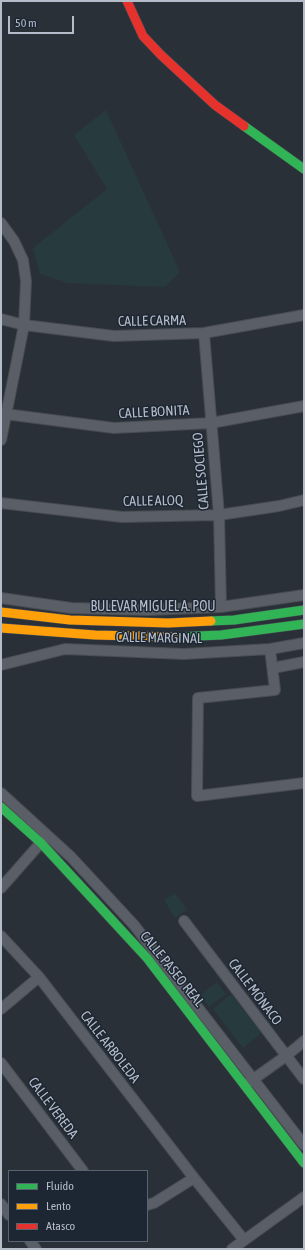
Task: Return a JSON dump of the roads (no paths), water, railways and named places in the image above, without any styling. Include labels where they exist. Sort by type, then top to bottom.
[{"type":"street","points":[[127,1],[143,36],[161,55],[215,105],[304,169]]},
{"type":"street","points":[[1,223],[14,241],[23,260],[26,281],[24,325],[1,440]]},
{"type":"street","name":"CALLE CARMA","points":[[1,318],[24,325],[114,336],[204,333],[304,315]]},
{"type":"street","name":"CALLE SOCIEGO","points":[[204,333],[219,514],[221,607]]},
{"type":"street","name":"CALLE BONITA","points":[[5,414],[114,428],[211,423],[304,406]]},
{"type":"street","name":"CALLE ALOQ","points":[[1,503],[122,516],[219,514],[279,506],[304,500]]},
{"type":"street","points":[[1,598],[71,608],[148,610],[221,607],[304,595]]},
{"type":"street","name":"BULEVAR MIGUEL A. POU","points":[[1,612],[70,620],[168,623],[234,620],[304,610]]},
{"type":"street","name":"BULEVAR MIGUEL A. POU","points":[[1,628],[95,636],[167,637],[221,635],[304,624]]},
{"type":"street","name":"CALLE MARGINAL","points":[[1,665],[64,649],[184,654],[270,649],[304,643]]},
{"type":"street","points":[[270,649],[275,690],[198,698],[198,796],[304,783]]},
{"type":"street","points":[[273,668],[304,662]]},
{"type":"street","name":"CALLE PASEO REAL","points":[[1,793],[44,839],[147,958],[304,1163]]},
{"type":"street","name":"CALLE PASEO REAL","points":[[1,807],[71,857],[134,925],[304,1146]]},
{"type":"street","points":[[1,888],[44,839]]},
{"type":"street","name":"CALLE MÓNACO","points":[[184,922],[304,1079]]},
{"type":"street","name":"CALLE ARBOLEDA","points":[[1,936],[39,977],[194,1178],[244,1240]]},
{"type":"street","points":[[1,1009],[39,977]]},
{"type":"street","points":[[245,1086],[304,1041]]},
{"type":"street","name":"CALLE VEREDA","points":[[1,1063],[82,1170]]},
{"type":"street","points":[[148,1205],[154,1203],[194,1178]]},
{"type":"street","points":[[232,1249],[304,1197]]},
{"type":"street","points":[[1,1204],[8,1214]]}]
